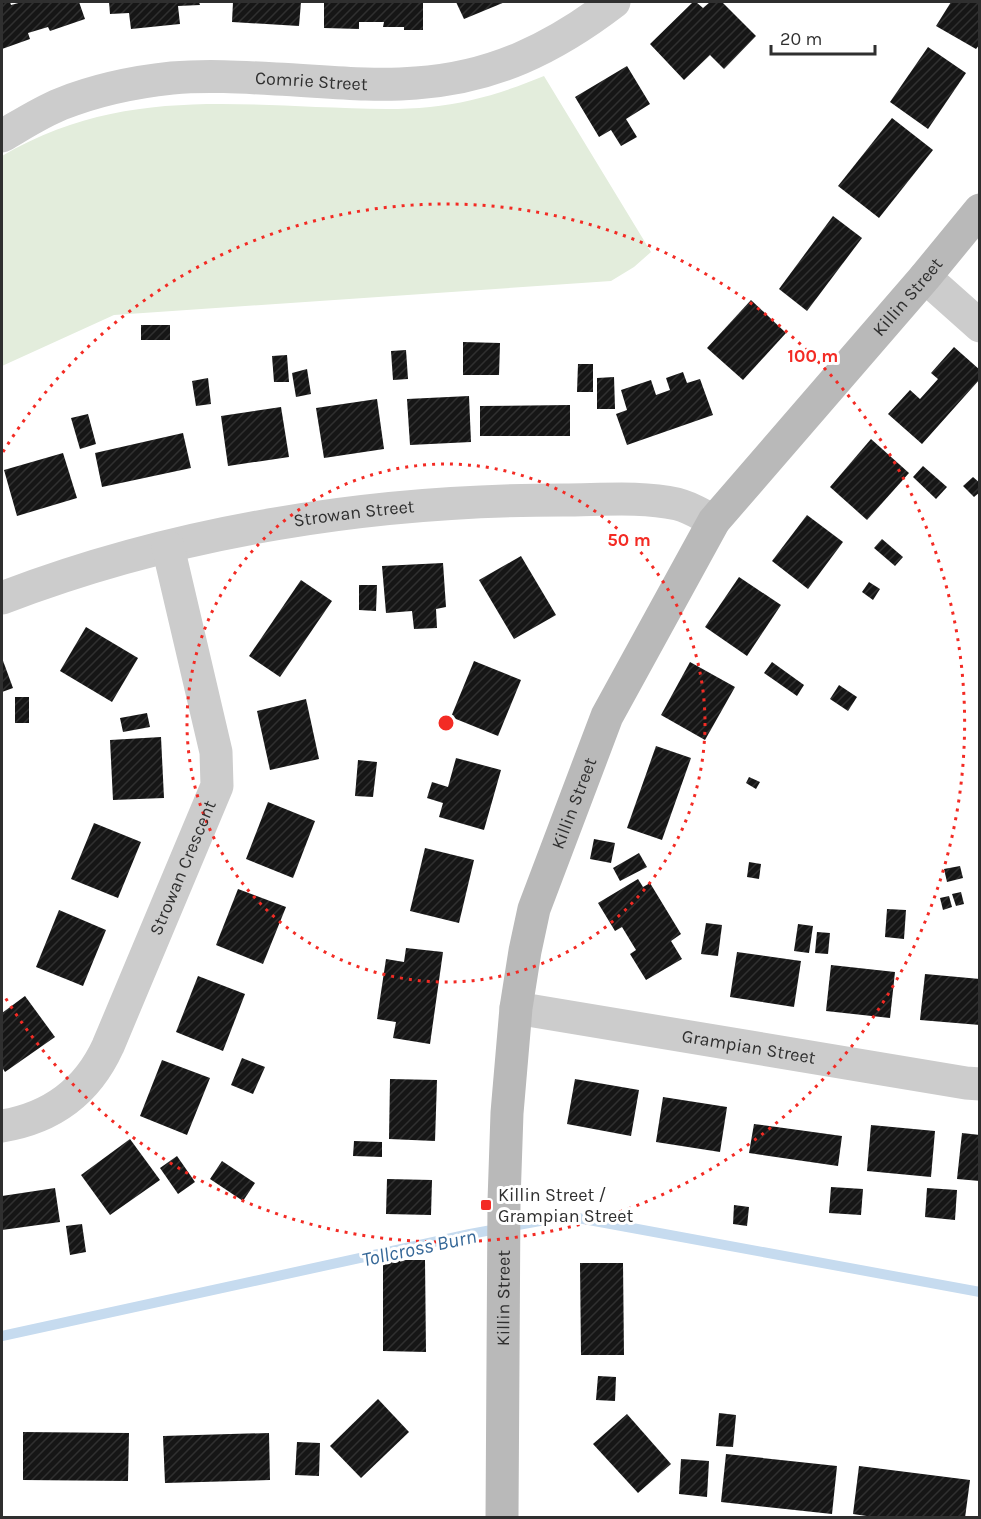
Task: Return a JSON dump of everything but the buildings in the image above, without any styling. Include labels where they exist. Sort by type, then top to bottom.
[{"type":"main road","name":"Killin Street","points":[[502,1518],[504,1201],[507,1113],[516,1008],[534,909],[607,716],[714,521],[980,210]]},
{"type":"street","name":"Comrie Street","points":[[2,136],[60,104],[116,87],[154,80],[234,77],[414,84],[469,75],[519,60],[544,49],[589,21],[614,2]]},
{"type":"street","points":[[925,277],[980,326]]},
{"type":"street","name":"Strowan Street","points":[[2,598],[52,579],[168,547],[225,534],[328,516],[460,502],[634,500],[676,504],[714,521]]},
{"type":"street","name":"Strowan Crescent","points":[[2,1126],[29,1120],[60,1106],[80,1090],[96,1070],[217,786],[216,752],[168,547]]},
{"type":"street","name":"Grampian Street","points":[[516,1008],[980,1084]]},
{"type":"green space","points":[[544,76],[651,252],[634,267],[611,281],[114,315],[2,366],[2,156],[40,136],[78,122],[155,107],[233,104],[373,109],[416,108],[474,99]]},
{"type":"waterway","name":"Tollcross Burn","points":[[2,1336],[470,1234],[567,1216],[980,1292]]},
{"type":"place","name":"Killin Street / Grampian Street","points":[[486,1205]]}]
